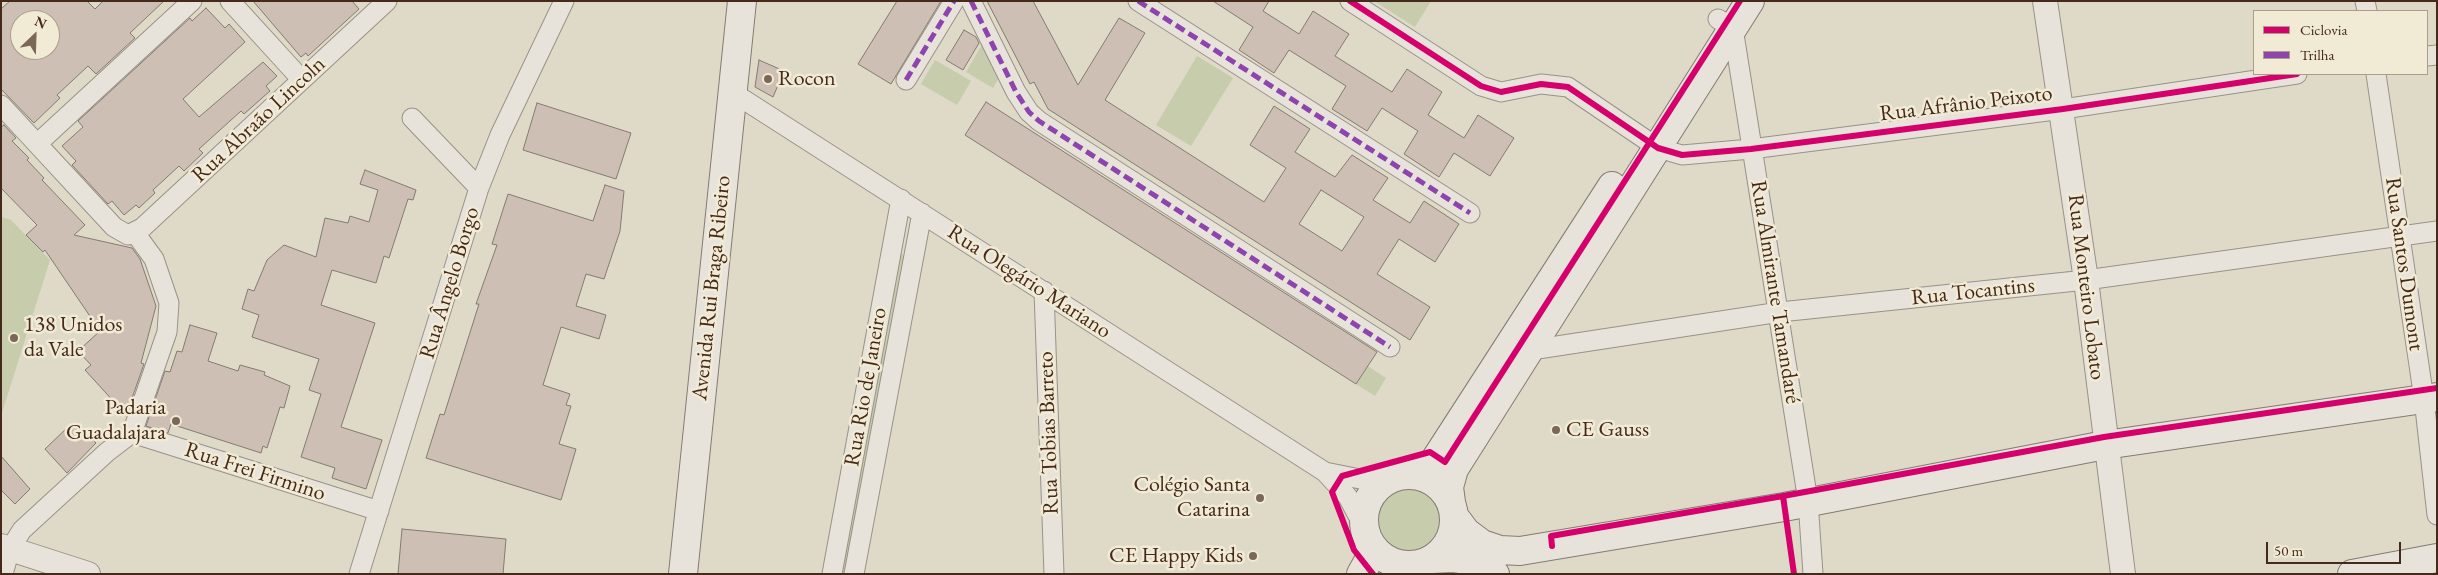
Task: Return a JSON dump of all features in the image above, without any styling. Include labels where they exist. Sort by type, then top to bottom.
[{"type":"main road","name":"Avenida Rui Braga Ribeiro","points":[[683,574],[742,1]]},
{"type":"main road","points":[[1414,567],[1448,544],[1453,530],[1453,509],[1449,487],[1452,473],[1521,346],[1650,143],[1727,16],[1750,1]]},
{"type":"main road","points":[[1361,574],[1370,558],[1364,512],[1369,499],[1383,482],[1421,472],[1433,463],[1521,346]]},
{"type":"main road","points":[[1404,475],[1425,477],[1438,484],[1471,537],[1488,547],[1507,551],[1531,549],[1808,501],[2105,445],[2430,398]]},
{"type":"main road","points":[[1366,534],[1384,557],[1414,567],[1466,560],[1495,574]]},
{"type":"main road","points":[[1514,574],[1518,560],[1531,549]]},
{"type":"main road","points":[[2352,574],[2437,558]]},
{"type":"street","points":[[37,144],[192,1]]},
{"type":"street","points":[[230,1],[302,80]]},
{"type":"street","name":"Rua Abraão Lincoln","points":[[132,234],[387,1]]},
{"type":"street","name":"Rua Ângelo Borgo","points":[[359,574],[479,188],[500,135],[564,1]]},
{"type":"street","points":[[906,80],[954,1]]},
{"type":"street","points":[[971,1],[1016,92],[1029,112],[1039,121],[1390,347]]},
{"type":"street","points":[[1138,1],[1470,213]]},
{"type":"street","name":"Rua Afrânio Peixoto","points":[[1350,1],[1482,86],[1501,92],[1541,84],[1568,87],[1650,143],[1682,155],[1750,149],[2063,109],[2290,75]]},
{"type":"street","name":"Rua Monteiro Lobato","points":[[2045,1],[2063,109],[2086,280],[2122,574]]},
{"type":"street","name":"Rua Almirante Tamandaré","points":[[1727,16],[1780,312],[1808,501],[1813,574]]},
{"type":"street","name":"Rua Santos Dumont","points":[[2376,75],[2400,236],[2430,398],[2437,515]]},
{"type":"street","name":"Rua Olegário Mariano","points":[[732,92],[1325,472],[1348,497],[1366,534]]},
{"type":"street","points":[[1,105],[114,227],[132,234],[154,259],[169,303],[167,332],[132,433],[43,509],[5,548],[3,574]]},
{"type":"street","points":[[412,118],[479,188]]},
{"type":"street","name":"Rua Rio de Janeiro","points":[[832,574],[900,199]]},
{"type":"street","name":"Rua Rio de Janeiro","points":[[854,574],[922,213]]},
{"type":"street","name":"Rua Tocantins","points":[[1521,346],[1780,312],[2086,280],[2437,231]]},
{"type":"street","name":"Rua Tobias Barreto","points":[[1044,291],[1054,574]]},
{"type":"street","name":"Rua Frei Firmino","points":[[132,433],[378,511]]},
{"type":"street","name":"Rua Olegário Mariano","points":[[1325,472],[1360,478],[1404,475]]},
{"type":"street","points":[[5,548],[88,574]]},
{"type":"green space","points":[[1374,1],[1431,1],[1415,27]]},
{"type":"green space","points":[[983,43],[999,78],[993,88],[966,72]]},
{"type":"green space","points":[[1197,56],[1233,78],[1191,146],[1156,125]]},
{"type":"green space","points":[[935,60],[971,81],[957,105],[921,84]]},
{"type":"green space","name":"138 Unidos da Vale","points":[[1,217],[11,220],[50,260],[1,416]]},
{"type":"green space","points":[[899,254],[905,255],[845,574],[840,574]]},
{"type":"green space","points":[[1368,366],[1386,378],[1375,396],[1356,384]]},
{"type":"green space","points":[[1408,482],[1422,485],[1435,493],[1443,506],[1446,520],[1443,534],[1435,547],[1422,555],[1408,558],[1394,555],[1381,547],[1373,534],[1370,520],[1373,506],[1381,493],[1394,485]]},
{"type":"building","points":[[10,1],[87,1],[95,9],[103,1],[164,1],[130,33],[135,38],[96,74],[88,66],[57,95],[60,98],[34,123],[1,89],[1,9]]},
{"type":"building","points":[[253,1],[352,1],[359,9],[308,56],[306,53],[301,57]]},
{"type":"building","points":[[897,1],[941,1],[891,84],[858,64]]},
{"type":"building","points":[[987,1],[1033,1],[1078,85],[1119,18],[1145,33],[1105,100],[1264,202],[1286,168],[1250,145],[1274,106],[1310,129],[1295,152],[1335,177],[1352,155],[1388,178],[1373,200],[1410,223],[1424,201],[1459,224],[1435,262],[1399,239],[1377,274],[1430,307],[1410,340],[1048,109],[1034,82],[1030,84]],"holes":[[[1321,190],[1364,217],[1342,251],[1299,224]]]},
{"type":"building","points":[[1213,1],[1269,1],[1263,11],[1299,34],[1313,11],[1349,34],[1335,56],[1392,92],[1407,69],[1442,92],[1428,115],[1464,138],[1478,115],[1514,138],[1490,176],[1454,153],[1439,177],[1404,154],[1418,131],[1382,108],[1367,131],[1332,109],[1346,86],[1289,50],[1274,73],[1239,50],[1253,27]]},
{"type":"building","points":[[206,8],[225,28],[229,24],[245,42],[183,99],[199,117],[263,62],[277,76],[266,86],[270,91],[244,114],[241,111],[199,149],[203,153],[184,171],[179,166],[153,190],[155,193],[139,208],[136,205],[124,215],[112,201],[108,204],[72,165],[76,161],[62,146],[83,127],[78,121],[190,18],[192,21]]},
{"type":"building","points":[[964,30],[976,37],[979,43],[963,70],[946,60]]},
{"type":"building","name":"Rocon","points":[[759,60],[784,71],[773,97],[755,87]]},
{"type":"building","points":[[986,102],[1377,352],[1356,384],[965,135]]},
{"type":"building","points":[[537,103],[631,133],[616,179],[523,150]]},
{"type":"building","points":[[4,125],[16,138],[12,141],[29,158],[27,160],[44,178],[42,180],[85,225],[74,235],[132,248],[140,259],[156,306],[141,363],[144,364],[126,415],[85,370],[91,365],[78,351],[100,331],[45,250],[43,252],[26,235],[37,225],[1,188],[1,127]]},
{"type":"building","points":[[365,170],[416,190],[413,200],[408,199],[389,258],[384,256],[376,283],[332,270],[321,305],[375,323],[341,427],[382,440],[366,489],[332,478],[335,468],[301,457],[321,394],[309,390],[319,359],[252,337],[259,315],[242,309],[248,289],[254,291],[267,260],[284,245],[316,257],[325,218],[348,223],[350,216],[369,222],[378,190],[360,184]]},
{"type":"building","points":[[605,185],[624,191],[620,231],[604,279],[586,274],[576,306],[606,315],[599,339],[561,327],[543,385],[570,394],[566,405],[571,406],[559,444],[576,449],[561,500],[426,458],[440,414],[444,415],[479,304],[476,304],[497,245],[492,244],[508,194],[593,221]]},
{"type":"building","points":[[190,325],[217,333],[208,361],[238,371],[240,365],[265,372],[264,375],[290,386],[284,408],[280,407],[267,448],[263,446],[261,453],[171,424],[168,433],[146,426],[165,371],[170,372],[177,351],[182,352]]},
{"type":"building","points":[[78,424],[96,443],[67,473],[45,449],[69,426],[72,429]]},
{"type":"building","points":[[1,456],[30,489],[15,504],[1,490]]},
{"type":"building","points":[[402,529],[506,539],[503,574],[398,574]]},
{"type":"marked path","points":[[906,80],[954,1]]},
{"type":"marked path","points":[[971,1],[1016,92],[1029,112],[1039,121],[1390,347]]},
{"type":"marked path","points":[[1138,1],[1470,213]]},
{"type":"cycle path","points":[[1350,1],[1481,86],[1501,92],[1541,84],[1568,87],[1658,148],[1682,155],[1751,149],[2063,109],[2290,75]]},
{"type":"cycle path","points":[[1373,574],[1354,550],[1332,492],[1342,476],[1430,452],[1445,462],[1740,1]]},
{"type":"cycle path","points":[[1552,546],[1551,536],[1783,496],[2104,437],[2437,388]]},
{"type":"cycle path","points":[[1783,496],[1794,574]]},
{"type":"place","name":"Rocon","points":[[768,79]]},
{"type":"place","name":"138 Unidos da Vale","points":[[14,338]]},
{"type":"place","name":"Padaria Guadalajara","points":[[176,421]]},
{"type":"place","name":"CE Gauss","points":[[1556,430]]},
{"type":"place","name":"Colégio Santa Catarina","points":[[1260,498]]},
{"type":"place","name":"CE Happy Kids","points":[[1253,556]]}]
